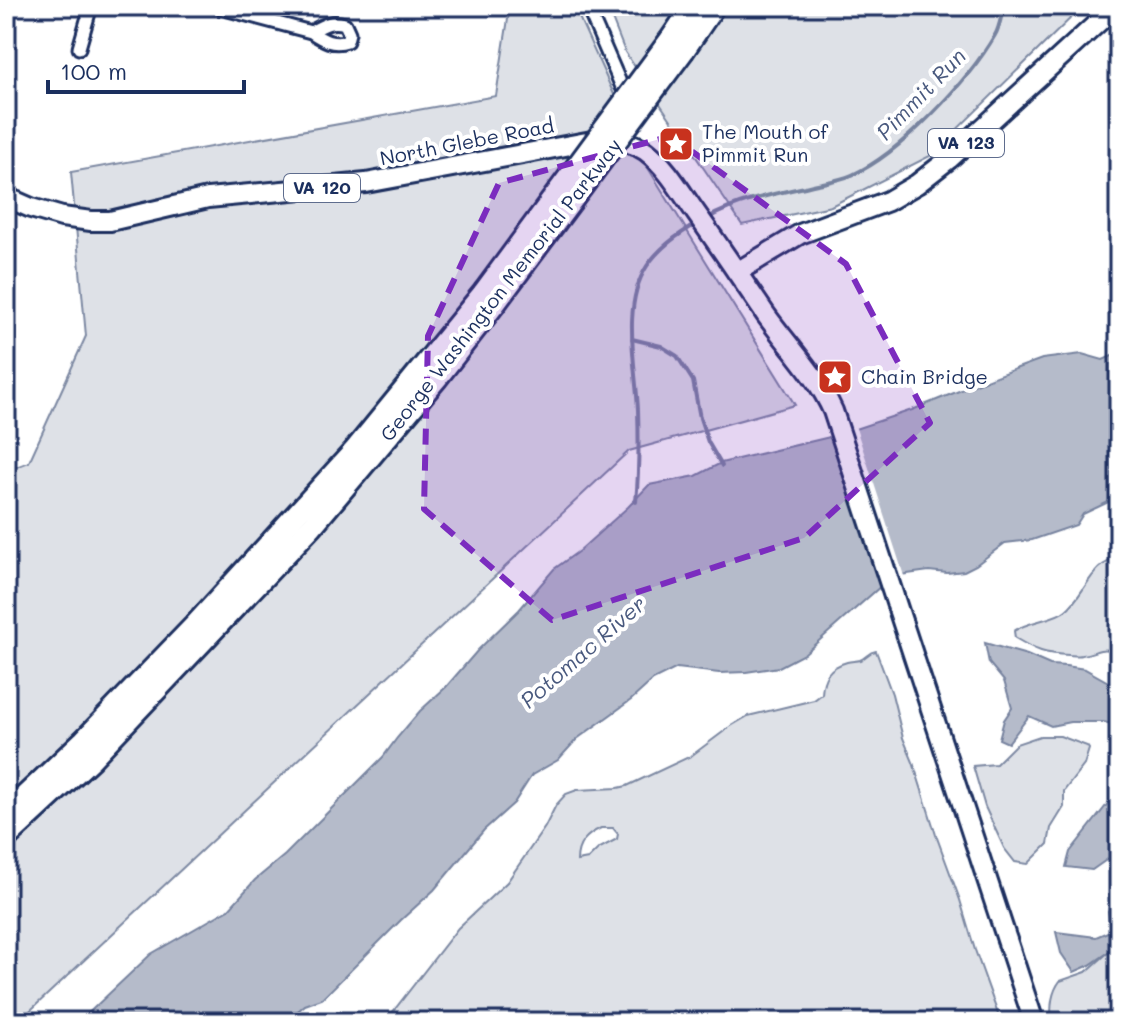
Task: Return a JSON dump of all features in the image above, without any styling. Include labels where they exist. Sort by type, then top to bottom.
[{"type":"highway","name":"George Washington Memorial Parkway","points":[[677,45],[693,6]]},
{"type":"highway","name":"George Washington Memorial Parkway","points":[[6,838],[90,760],[312,526],[437,378],[489,299],[677,45],[714,6]]},
{"type":"highway","name":"George Washington Memorial Parkway","points":[[6,814],[84,740],[195,625],[489,299]]},
{"type":"main road","name":"VA 123","points":[[737,272],[800,234],[888,201],[917,184],[949,159],[1116,6]]},
{"type":"main road","name":"North Glebe Road","points":[[6,197],[62,217],[110,221],[208,198],[366,183],[592,141],[619,141],[640,147]]},
{"type":"main road","points":[[640,147],[667,172],[829,401],[1034,1022]]},
{"type":"street","points":[[79,48],[91,6]]},
{"type":"street","points":[[213,6],[311,32]]},
{"type":"street","points":[[587,6],[638,127],[640,147]]},
{"type":"highlighted area","points":[[671,136],[846,264],[930,423],[804,538],[552,620],[424,509],[428,336],[499,183]]},
{"type":"shaded area","points":[[510,6],[574,6],[645,163],[795,405],[629,451],[18,1022],[6,1022],[6,471],[29,462],[86,336],[71,172],[496,96]]},
{"type":"shaded area","points":[[607,6],[1083,6],[930,156],[831,206],[742,225],[625,52]]},
{"type":"shaded area","points":[[1119,559],[1119,654],[1104,650],[1079,655],[1053,654],[1015,638],[1014,631],[1020,627],[1066,610],[1102,565]]},
{"type":"shaded area","points":[[876,651],[892,694],[903,738],[999,1022],[385,1022],[458,928],[507,882],[566,794],[577,790],[627,786],[691,756],[748,716],[814,700],[822,694],[831,670]],"holes":[[[601,828],[613,828],[618,834],[617,839],[598,849],[588,859],[577,861],[581,845],[587,837]]]},
{"type":"shaded area","points":[[1040,736],[1060,736],[1089,749],[1084,765],[1064,791],[1064,807],[1051,828],[1048,844],[1028,864],[1015,862],[1004,848],[985,807],[973,766],[996,764],[1016,744]]},
{"type":"shaded area","points":[[1119,943],[1119,1022],[1052,1022],[1052,1000],[1060,981],[1086,972]]},
{"type":"water","name":"Potomac River","points":[[1119,353],[1119,497],[1083,514],[1076,525],[1032,540],[1005,543],[964,571],[929,571],[889,579],[804,654],[779,667],[719,673],[677,668],[653,680],[577,739],[558,760],[532,775],[514,803],[484,830],[434,890],[322,999],[305,1005],[285,1022],[79,1022],[151,954],[229,909],[383,757],[420,711],[519,610],[554,569],[579,551],[649,485],[696,476],[721,463],[834,436],[912,410],[1042,359],[1082,354],[1103,360]]},
{"type":"water","points":[[985,643],[1050,665],[1085,669],[1119,688],[1119,725],[1070,722],[1051,726],[1029,716],[1008,743],[999,739],[1004,720],[1012,708],[1004,681],[989,663]]},
{"type":"water","points":[[1119,797],[1119,851],[1092,870],[1066,867],[1070,852],[1109,802]]},
{"type":"water","points":[[1119,889],[1119,945],[1074,972],[1061,953],[1056,932],[1096,937],[1110,931],[1108,911],[1115,890]]},
{"type":"pier","points":[[855,425],[905,579],[891,583],[882,592],[830,433]]},
{"type":"waterway","name":"Pimmit Run","points":[[706,219],[754,199],[847,177],[891,151],[932,114],[968,73],[997,32],[1004,6]]},
{"type":"waterway","name":"Pimmit Run","points":[[636,502],[639,433],[632,336],[634,299],[639,282],[652,259],[698,223]]},
{"type":"waterway","name":"Pimmit Run","points":[[632,339],[661,346],[677,356],[693,381],[708,442],[722,466]]},
{"type":"place","name":"The Mouth of Pimmit Run","points":[[676,144]]},
{"type":"place","name":"Chain Bridge","points":[[835,377]]}]
